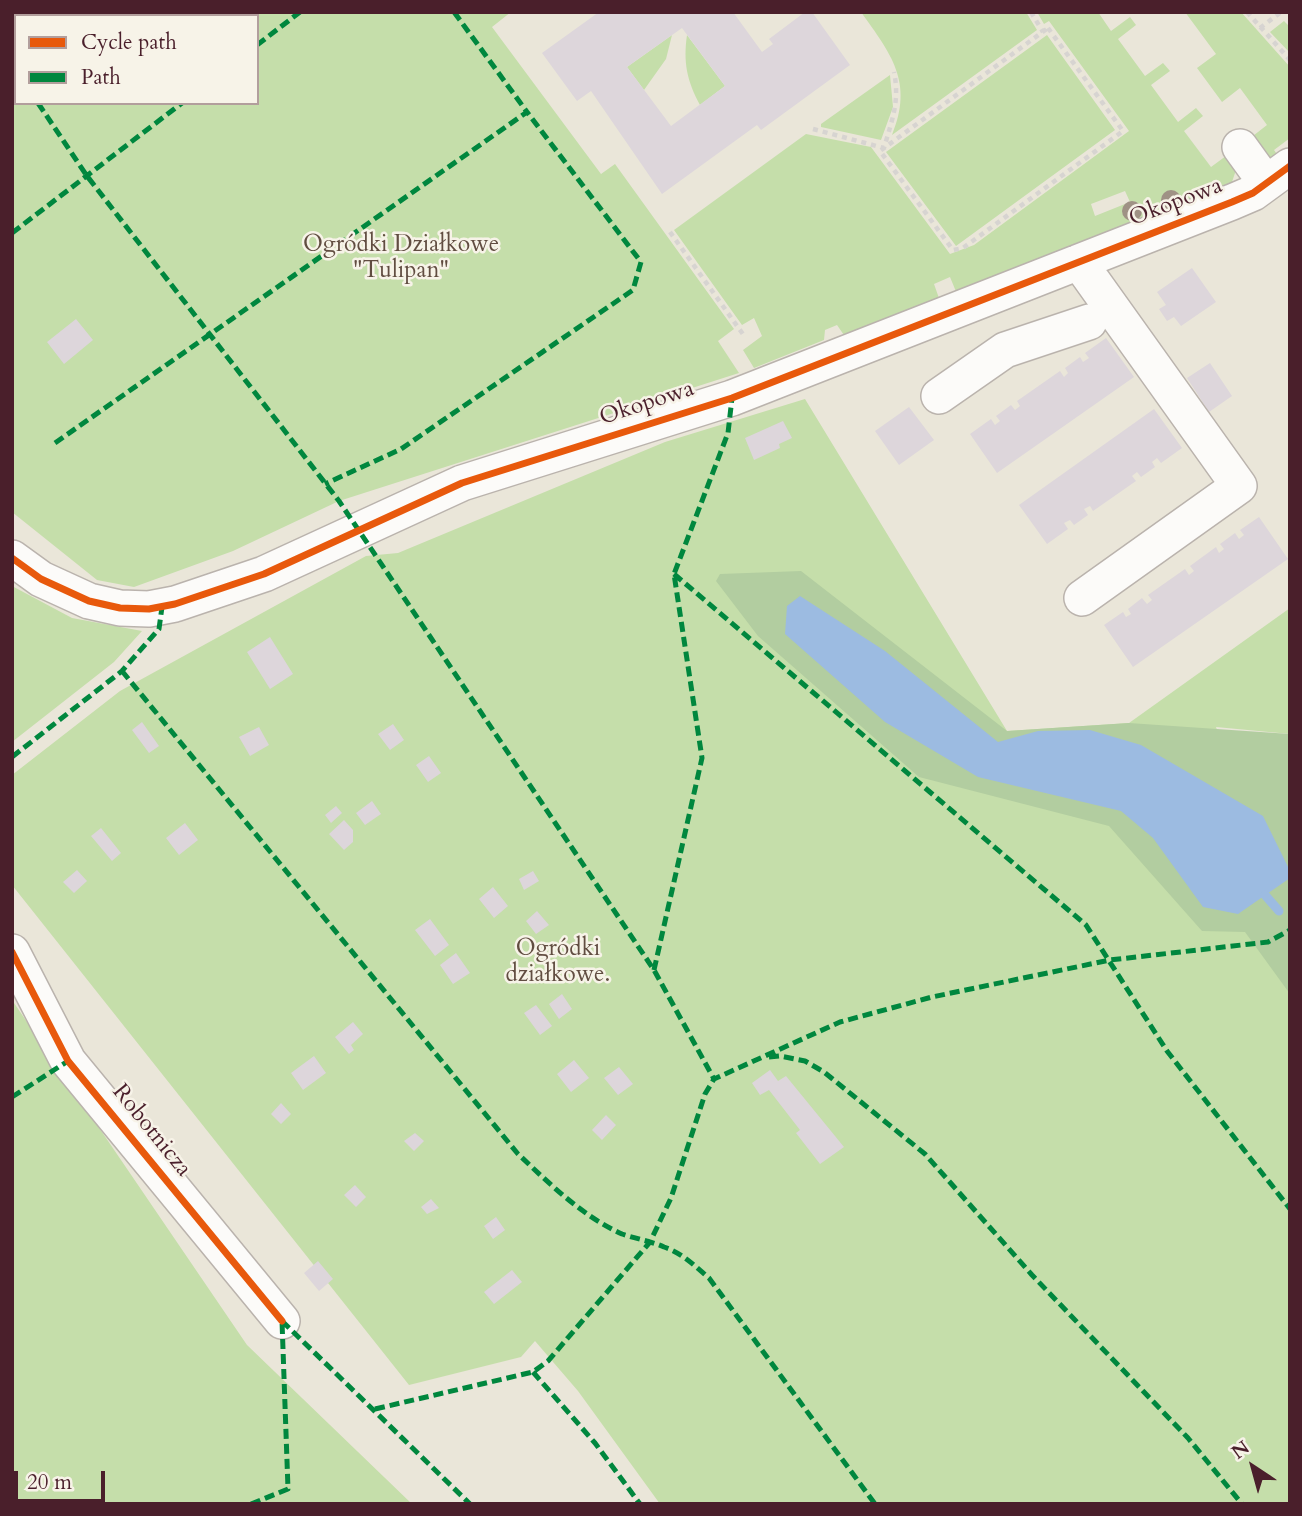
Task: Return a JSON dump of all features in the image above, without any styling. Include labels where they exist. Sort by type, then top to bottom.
[{"type":"street","points":[[1240,147],[1278,175]]},
{"type":"street","name":"Okopowa","points":[[12,558],[41,579],[89,601],[120,608],[149,609],[175,604],[264,574],[462,483],[732,398],[984,300],[1232,202],[1278,175]]},
{"type":"street","points":[[1079,262],[1239,486],[1082,598]]},
{"type":"street","points":[[984,300],[1005,350]]},
{"type":"street","points":[[939,396],[1005,350],[1089,322]]},
{"type":"street","name":"Robotnicza","points":[[12,952],[68,1061],[282,1321]]},
{"type":"path","points":[[1031,12],[1043,32]]},
{"type":"path","points":[[1247,12],[1290,60]]},
{"type":"path","points":[[1260,28],[1281,12]]},
{"type":"path","points":[[1048,28],[1123,131],[962,248],[953,250],[880,151],[1043,32],[1048,28]]},
{"type":"path","points":[[884,148],[897,104],[894,72]]},
{"type":"path","points":[[813,129],[884,148]]},
{"type":"path","points":[[670,232],[745,337]]},
{"type":"green space","name":"Ogródki Działkowe \"Tulipan\"","points":[[12,12],[511,12],[492,27],[601,174],[615,164],[734,329],[718,341],[739,373],[339,501],[233,551],[134,587],[97,580],[12,512]]},
{"type":"green space","points":[[861,12],[1026,12],[1037,30],[892,135],[901,99],[900,84],[890,55]]},
{"type":"green space","points":[[1037,12],[1098,12],[1111,31],[1130,17],[1136,25],[1118,39],[1145,76],[1163,63],[1170,71],[1151,85],[1178,122],[1196,108],[1203,116],[1184,131],[1211,167],[1230,153],[1236,170],[1232,182],[1221,192],[957,294],[950,277],[934,284],[940,301],[846,338],[837,325],[825,330],[824,340],[754,368],[743,350],[762,336],[754,318],[742,325],[674,230],[806,134],[871,147],[950,254],[974,245],[1129,131],[1049,21],[1044,24]],"holes":[[[1125,191],[1130,202],[1095,216],[1091,204]]]},
{"type":"green space","points":[[1185,12],[1241,12],[1290,67],[1290,138],[1274,150],[1279,157],[1265,158],[1249,139],[1267,125],[1240,88],[1222,102],[1197,68],[1216,54]]},
{"type":"green space","points":[[1284,21],[1290,27],[1290,53],[1270,32]]},
{"type":"green space","points":[[672,35],[666,59],[644,90],[627,67]]},
{"type":"green space","points":[[687,35],[725,86],[700,105],[687,71]]},
{"type":"green space","points":[[1047,35],[1115,130],[956,246],[886,152]]},
{"type":"green space","points":[[890,75],[893,107],[881,140],[821,127],[821,124]]},
{"type":"green space","name":"Ogródki działkowe.","points":[[805,399],[1007,731],[1129,723],[1290,608],[1290,734],[1216,727],[1290,942],[1290,1504],[660,1504],[578,1391],[535,1341],[521,1357],[409,1385],[12,885],[12,775],[120,691],[366,556],[398,553],[665,442]]},
{"type":"green space","points":[[801,571],[1007,731],[1129,723],[1290,734],[1290,994],[1245,932],[1202,931],[1109,826],[919,777],[758,636],[716,581],[720,574]]},
{"type":"green space","points":[[12,586],[72,618],[142,631],[114,662],[12,742]]},
{"type":"green space","points":[[12,1000],[247,1345],[412,1504],[12,1504]]},
{"type":"water","points":[[800,596],[885,651],[998,742],[1038,731],[1090,730],[1141,745],[1263,816],[1290,871],[1290,878],[1238,914],[1203,907],[1153,838],[1121,811],[978,777],[885,722],[785,634],[787,606]]},
{"type":"building","points":[[599,12],[733,12],[762,52],[773,44],[769,39],[805,12],[812,12],[850,65],[761,130],[757,125],[662,194],[591,91],[577,101],[542,53]],"holes":[[[682,28],[725,86],[671,126],[627,67]]]},
{"type":"building","points":[[1192,268],[1216,302],[1181,326],[1174,317],[1167,321],[1159,309],[1166,305],[1157,292]]},
{"type":"building","points":[[76,319],[93,340],[64,364],[47,342]]},
{"type":"building","points":[[1106,338],[1134,377],[997,473],[970,434],[991,419],[995,425],[1000,421],[996,416],[1011,405],[1015,410],[1020,406],[1017,401],[1060,371],[1064,377],[1068,373],[1065,368],[1080,357],[1083,362],[1089,358],[1085,353]]},
{"type":"building","points":[[1210,363],[1232,396],[1209,412],[1187,378]]},
{"type":"building","points":[[909,407],[934,440],[899,465],[875,431]]},
{"type":"building","points":[[1154,409],[1182,448],[1161,463],[1157,458],[1152,462],[1155,467],[1141,477],[1137,472],[1132,476],[1136,481],[1093,511],[1090,506],[1084,509],[1088,515],[1074,525],[1070,520],[1064,523],[1068,529],[1047,544],[1019,505]]},
{"type":"building","points":[[783,421],[792,438],[779,444],[780,448],[754,460],[745,438]]},
{"type":"building","points":[[1259,517],[1288,559],[1133,667],[1104,625],[1123,612],[1126,617],[1131,614],[1128,609],[1142,598],[1147,604],[1152,600],[1148,595],[1185,569],[1189,575],[1194,571],[1190,566],[1216,547],[1219,553],[1224,549],[1220,544],[1235,533],[1239,539],[1244,535],[1240,530]]},
{"type":"building","points":[[270,637],[293,674],[270,689],[247,652]]},
{"type":"building","points":[[142,722],[159,746],[149,753],[132,730]]},
{"type":"building","points":[[393,724],[404,740],[390,750],[378,734]]},
{"type":"building","points":[[259,727],[269,745],[250,756],[239,737]]},
{"type":"building","points":[[429,756],[441,773],[428,782],[416,765]]},
{"type":"building","points":[[372,801],[381,814],[365,825],[356,813]]},
{"type":"building","points":[[336,806],[342,813],[331,823],[325,815]]},
{"type":"building","points":[[344,820],[353,830],[353,842],[344,850],[329,834]]},
{"type":"building","points":[[185,823],[198,840],[179,855],[166,838]]},
{"type":"building","points":[[101,828],[121,853],[112,861],[91,836]]},
{"type":"building","points":[[77,870],[87,881],[74,893],[63,882]]},
{"type":"building","points":[[533,871],[539,881],[524,890],[519,879]]},
{"type":"building","points":[[493,887],[508,906],[494,918],[479,899]]},
{"type":"building","points":[[537,911],[549,925],[536,934],[526,921]]},
{"type":"building","points":[[430,919],[449,945],[435,956],[415,930]]},
{"type":"building","points":[[456,953],[470,973],[453,984],[440,965]]},
{"type":"building","points":[[562,994],[572,1009],[559,1019],[549,1004]]},
{"type":"building","points":[[536,1005],[552,1026],[540,1035],[524,1013]]},
{"type":"building","points":[[353,1022],[363,1034],[351,1045],[354,1050],[349,1054],[335,1037]]},
{"type":"building","points":[[314,1056],[326,1073],[303,1090],[291,1073]]},
{"type":"building","points":[[574,1060],[589,1078],[571,1092],[557,1074]]},
{"type":"building","points":[[619,1067],[633,1084],[618,1095],[604,1078]]},
{"type":"building","points":[[770,1070],[778,1081],[786,1076],[844,1147],[820,1164],[796,1133],[800,1130],[769,1090],[760,1095],[752,1083]]},
{"type":"building","points":[[281,1103],[291,1114],[281,1124],[271,1114]]},
{"type":"building","points":[[606,1115],[616,1125],[602,1140],[592,1130]]},
{"type":"building","points":[[415,1133],[424,1141],[414,1151],[404,1141]]},
{"type":"building","points":[[355,1185],[366,1197],[356,1207],[344,1195]]},
{"type":"building","points":[[431,1199],[439,1208],[427,1214],[421,1207]]},
{"type":"building","points":[[496,1217],[505,1230],[493,1239],[484,1226]]},
{"type":"building","points":[[318,1261],[333,1279],[319,1291],[304,1273]]},
{"type":"building","points":[[512,1270],[522,1282],[494,1304],[484,1292]]},
{"type":"waterway","points":[[1265,895],[1279,911]]},
{"type":"marked path","points":[[259,43],[300,12]]},
{"type":"marked path","points":[[454,12],[527,112]]},
{"type":"marked path","points":[[39,105],[87,176],[339,501],[654,970],[714,1079]]},
{"type":"marked path","points":[[12,233],[179,105]]},
{"type":"marked path","points":[[55,443],[527,112],[641,262],[633,290],[401,449],[325,484]]},
{"type":"marked path","points":[[654,970],[702,758],[674,574],[728,433],[732,398]]},
{"type":"marked path","points":[[674,574],[1086,925],[1167,1051],[1290,1209]]},
{"type":"marked path","points":[[12,757],[122,671],[159,629],[162,607]]},
{"type":"marked path","points":[[122,671],[518,1154],[593,1218],[622,1234],[677,1253],[709,1278],[875,1504]]},
{"type":"marked path","points":[[375,1409],[533,1372],[548,1361],[650,1242],[671,1198],[705,1094],[714,1079],[840,1022],[932,997],[1110,960],[1268,942],[1290,930]]},
{"type":"marked path","points":[[769,1057],[780,1056],[805,1061],[824,1072],[925,1154],[1032,1275],[1188,1438],[1242,1504]]},
{"type":"marked path","points":[[12,1097],[68,1061]]},
{"type":"marked path","points":[[282,1321],[470,1504]]},
{"type":"marked path","points":[[251,1504],[288,1489],[282,1321]]},
{"type":"marked path","points":[[533,1372],[595,1443],[640,1504]]},
{"type":"cycle path","points":[[12,558],[41,579],[89,601],[120,608],[149,609],[175,604],[264,574],[462,483],[732,398],[1232,202],[1253,193],[1290,166]]},
{"type":"cycle path","points":[[12,952],[68,1061],[282,1321]]}]
